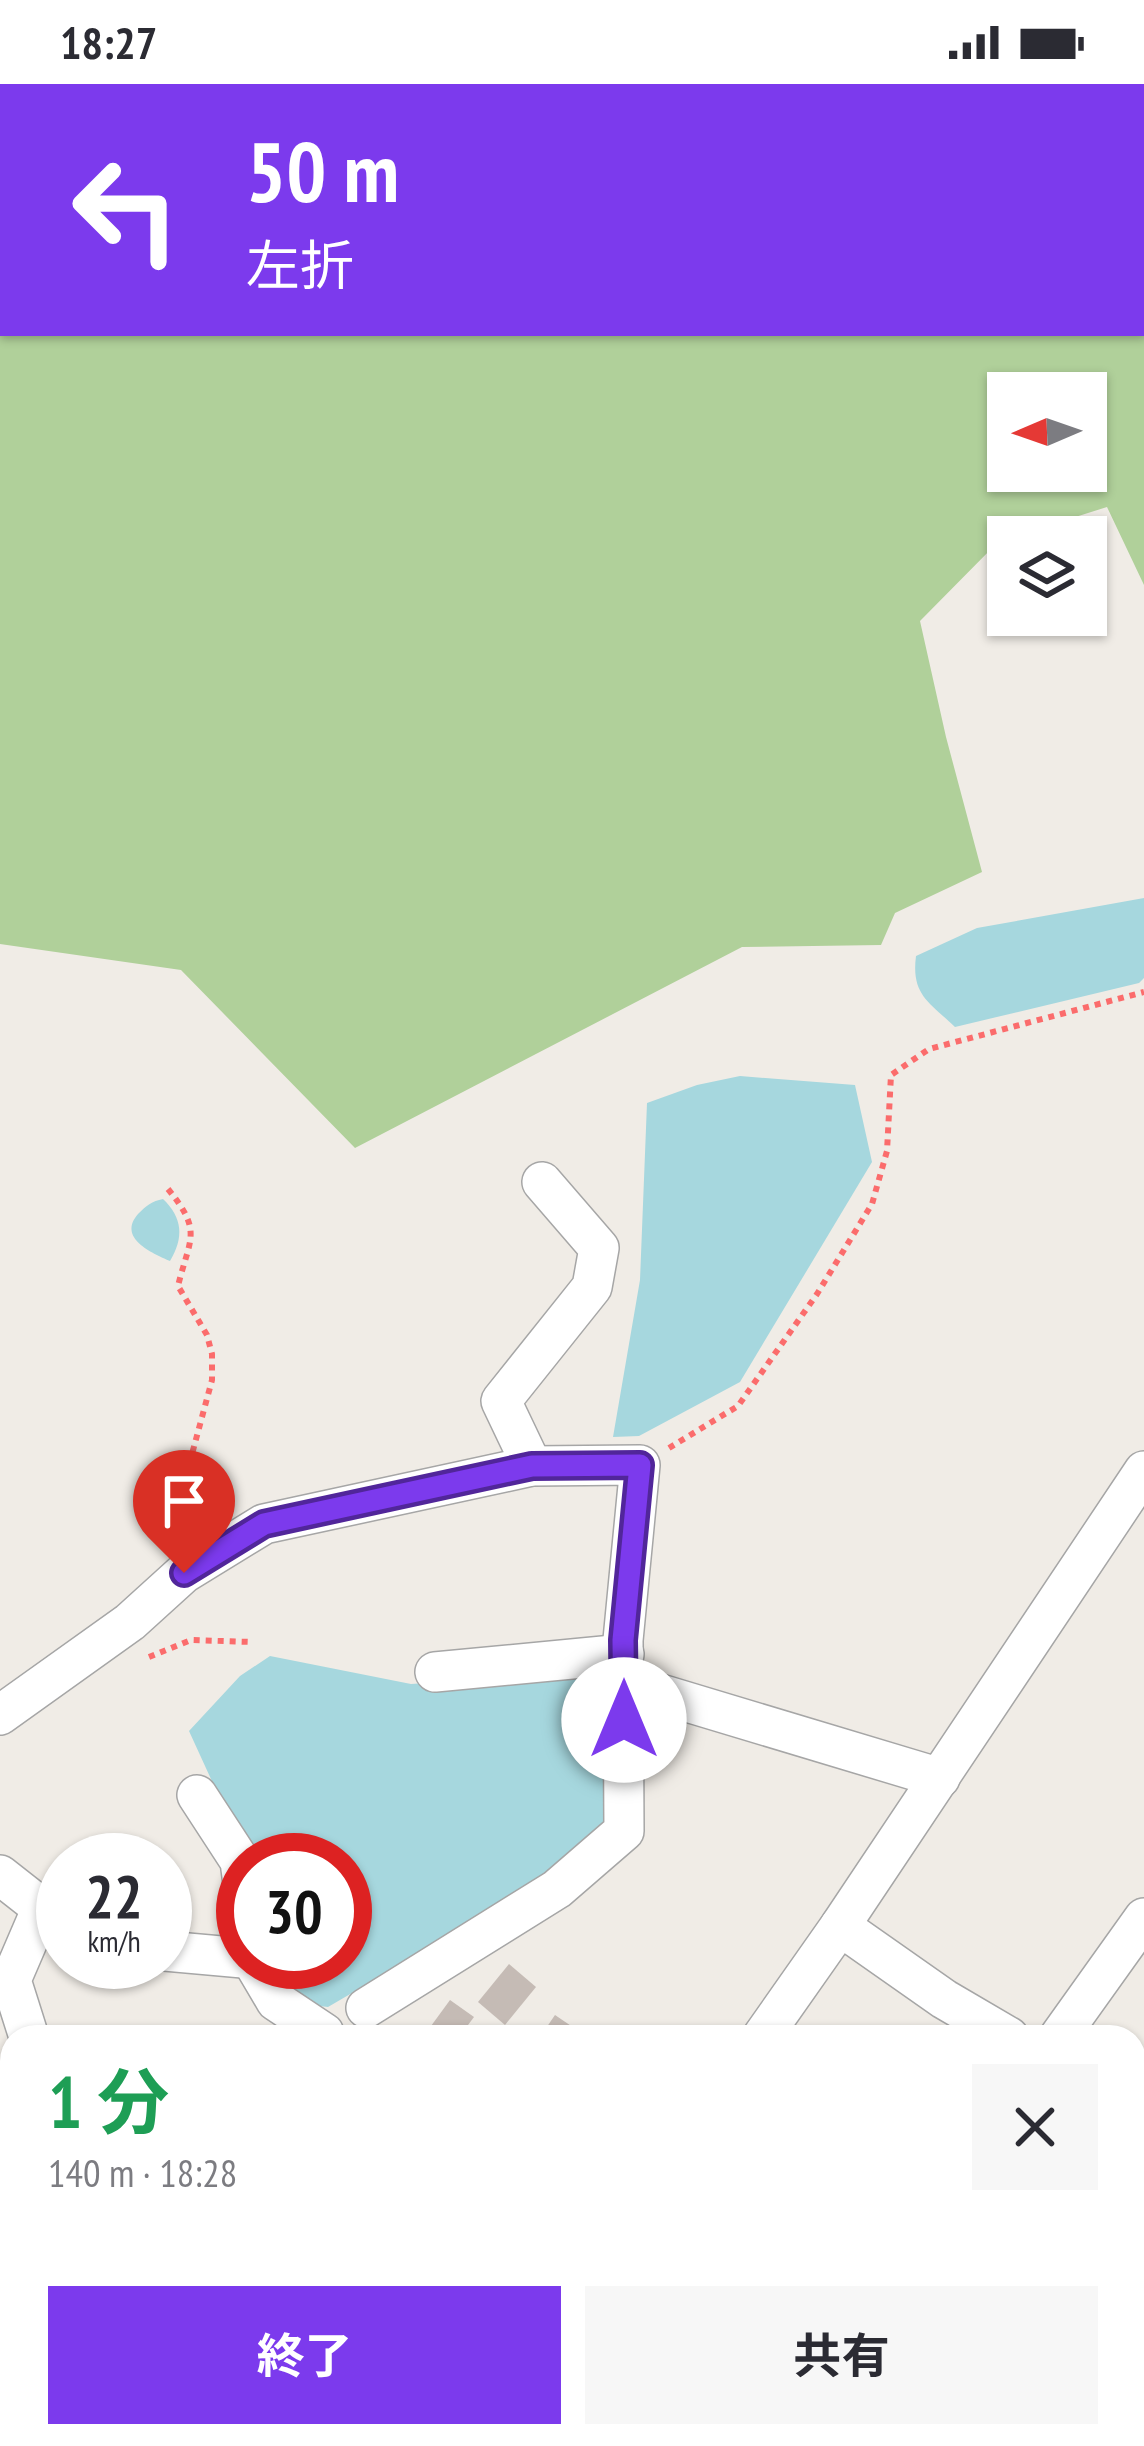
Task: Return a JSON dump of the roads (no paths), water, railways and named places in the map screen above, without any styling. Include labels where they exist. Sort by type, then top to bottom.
[{"type":"street","points":[[532,1466],[501,1401],[592,1287],[599,1248],[542,1182]]},
{"type":"street","points":[[0,1715],[130,1622],[184,1573],[264,1524],[532,1466],[640,1465],[624,1669],[624,1831],[556,1889],[366,2008]]},
{"type":"street","points":[[770,2025],[1144,1472]]},
{"type":"street","points":[[435,1672],[624,1669],[940,1778]]},
{"type":"street","points":[[197,1795],[222,1833]]},
{"type":"street","points":[[0,1875],[36,1903]]},
{"type":"street","points":[[1068,2025],[1144,1918]]},
{"type":"street","points":[[840,1926],[988,2025]]},
{"type":"street","points":[[25,2025],[11,1980],[36,1940]]},
{"type":"street","points":[[269,1989],[276,2001],[313,2025]]},
{"type":"water","points":[[1144,898],[1144,978],[1139,983],[955,1027],[919,989],[916,956],[977,928]]},
{"type":"water","points":[[740,1076],[855,1085],[872,1162],[740,1382],[639,1436],[613,1437],[640,1280],[647,1103]]},
{"type":"water","points":[[163,1199],[179,1229],[170,1261],[139,1243],[132,1230],[138,1214]]},
{"type":"water","points":[[270,1656],[411,1684],[596,1672],[604,1680],[605,1824],[530,1889],[372,1981],[372,1833],[242,1833],[189,1731],[240,1676]]},
{"type":"water","points":[[287,1989],[359,1989],[328,2007],[298,1999]]}]
